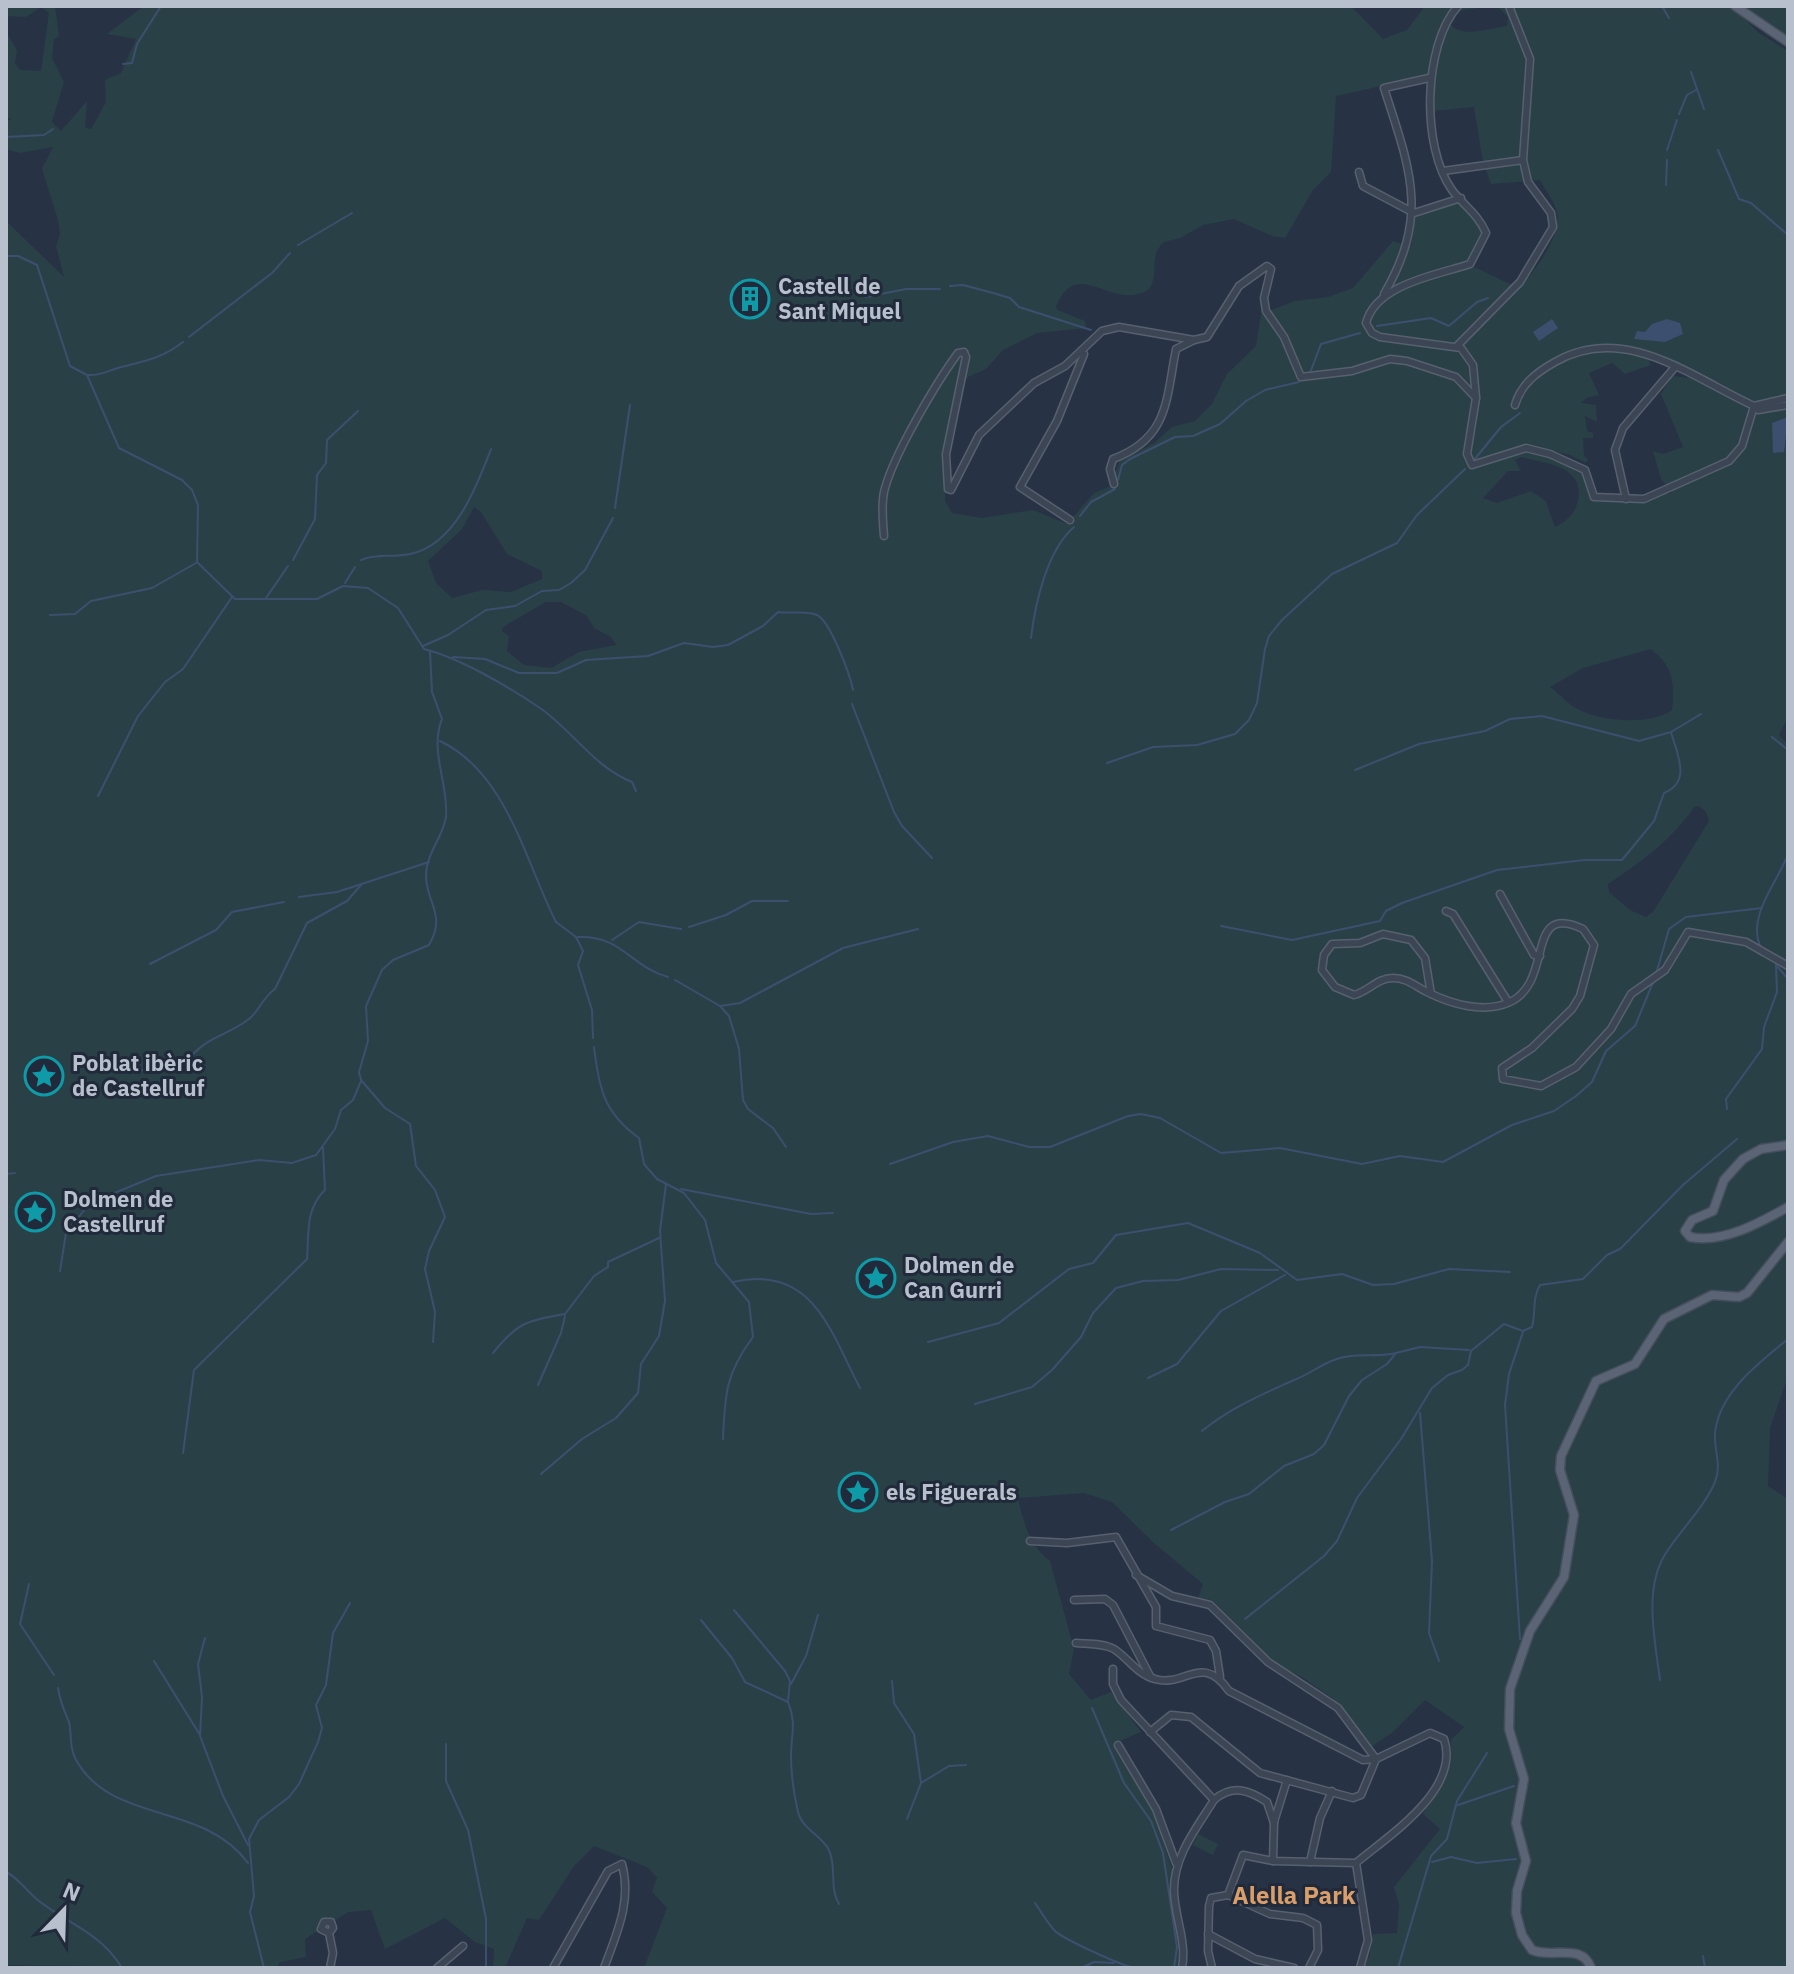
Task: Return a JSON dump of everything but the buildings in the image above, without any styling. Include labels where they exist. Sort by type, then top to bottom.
[{"type":"main road","points":[[1735,6],[1788,42]]},
{"type":"main road","points":[[1788,1145],[1749,1154],[1724,1180],[1713,1211],[1692,1220],[1685,1231],[1690,1237],[1707,1238],[1760,1224],[1788,1207]]},
{"type":"main road","points":[[1591,1968],[1586,1957],[1578,1953],[1545,1954],[1532,1950],[1522,1935],[1516,1913],[1517,1891],[1526,1861],[1516,1823],[1524,1779],[1510,1736],[1510,1689],[1530,1631],[1560,1587],[1565,1573],[1574,1515],[1560,1470],[1563,1448],[1596,1381],[1635,1364],[1664,1319],[1712,1295],[1739,1297],[1747,1293],[1788,1242]]},
{"type":"street","points":[[1384,294],[1470,264],[1477,256],[1486,233],[1481,220],[1452,190],[1443,171],[1428,110],[1429,78],[1449,16],[1458,6]]},
{"type":"street","points":[[1457,346],[1520,282],[1553,227],[1551,213],[1528,182],[1523,160],[1530,59],[1509,6]]},
{"type":"street","points":[[1429,78],[1384,88],[1411,184],[1414,213],[1408,246],[1366,323],[1372,333],[1380,337],[1457,346],[1473,365],[1476,398],[1467,454],[1472,465],[1526,448],[1571,461],[1585,470],[1594,497],[1644,499],[1729,461],[1742,446],[1754,406]]},
{"type":"street","points":[[1443,171],[1523,160]]},
{"type":"street","points":[[1359,172],[1363,186],[1414,213],[1461,198]]},
{"type":"street","points":[[1114,484],[1110,469],[1113,459],[1146,443],[1159,422],[1172,386],[1176,349],[1207,337],[1239,286],[1267,266],[1271,269],[1264,298],[1266,311],[1284,337],[1301,377],[1352,371],[1390,359],[1407,361],[1456,377],[1476,398]]},
{"type":"street","points":[[884,536],[882,505],[885,487],[958,353],[964,352],[966,357],[946,454],[948,489],[951,490],[979,435],[1034,383],[1086,350],[1102,331],[1119,327],[1194,340]]},
{"type":"street","points":[[1515,405],[1518,395],[1536,373],[1565,356],[1602,345],[1644,352],[1758,410],[1788,405]]},
{"type":"street","points":[[1070,520],[1020,487],[1057,421],[1086,350]]},
{"type":"street","points":[[1626,499],[1615,450],[1623,428],[1675,367]]},
{"type":"street","points":[[1754,406],[1788,398]]},
{"type":"street","points":[[1500,894],[1534,955],[1540,956]]},
{"type":"street","points":[[1446,911],[1453,914],[1508,1002]]},
{"type":"street","points":[[1431,994],[1425,958],[1411,940],[1383,934],[1360,943],[1332,944],[1324,955],[1322,970],[1342,992],[1354,995],[1380,981],[1395,978],[1431,994],[1462,1005],[1508,1002],[1531,981],[1545,932],[1558,924],[1583,929],[1594,945],[1582,992],[1572,1009],[1532,1048],[1502,1068],[1503,1079],[1529,1086],[1541,1086],[1576,1067],[1611,1029],[1631,994],[1665,970],[1688,932],[1746,942],[1788,966]]},
{"type":"street","points":[[1030,1541],[1067,1543],[1113,1535],[1123,1544],[1136,1575],[1156,1607],[1156,1626],[1210,1640],[1216,1651],[1220,1677],[1229,1691],[1363,1760],[1376,1759],[1430,1733],[1438,1734],[1446,1745],[1445,1764],[1420,1812],[1356,1863],[1273,1861],[1243,1855],[1228,1895]]},
{"type":"street","points":[[1136,1575],[1172,1596],[1210,1605],[1268,1662],[1338,1708],[1376,1759]]},
{"type":"street","points":[[1074,1600],[1105,1599],[1113,1605],[1151,1679]]},
{"type":"street","points":[[1076,1643],[1115,1650],[1151,1679],[1163,1681],[1197,1671],[1220,1677]]},
{"type":"street","points":[[1113,1669],[1113,1684],[1121,1700],[1214,1800]]},
{"type":"street","points":[[1150,1732],[1171,1715],[1191,1717],[1260,1773],[1358,1798],[1376,1759]]},
{"type":"street","points":[[1118,1745],[1156,1809],[1176,1863],[1174,1893],[1184,1955],[1182,1968]]},
{"type":"street","points":[[1273,1861],[1274,1823],[1287,1780]]},
{"type":"street","points":[[1176,1863],[1214,1800],[1223,1792],[1239,1789],[1253,1792],[1267,1802],[1274,1823]]},
{"type":"street","points":[[1310,1862],[1320,1818],[1332,1791]]},
{"type":"street","points":[[1356,1863],[1368,1940],[1360,1968]]},
{"type":"street","points":[[553,1968],[608,1871],[622,1864],[626,1878],[624,1914],[604,1968]]},
{"type":"street","points":[[1212,1968],[1208,1934],[1211,1898],[1228,1895],[1270,1914],[1303,1918],[1317,1925],[1318,1950],[1309,1968]]},
{"type":"street","points":[[329,1933],[333,1953],[330,1968]]},
{"type":"street","points":[[1208,1934],[1255,1959],[1294,1968]]},
{"type":"street","points":[[437,1968],[463,1946]]},
{"type":"green space","points":[[6,6],[55,6],[59,36],[54,39],[52,58],[64,82],[52,122],[61,131],[87,101],[85,128],[91,129],[106,102],[105,80],[121,73],[136,39],[107,34],[144,6],[1351,6],[1383,39],[1407,30],[1425,6],[1489,6],[1459,11],[1450,24],[1469,32],[1507,26],[1508,17],[1497,6],[1731,6],[1759,33],[1788,51],[1788,397],[1753,402],[1647,356],[1651,365],[1625,374],[1612,363],[1589,373],[1599,395],[1586,398],[1581,403],[1596,405],[1597,422],[1585,416],[1587,431],[1593,433],[1593,438],[1583,438],[1584,456],[1588,459],[1586,463],[1570,455],[1529,445],[1530,451],[1569,462],[1583,471],[1591,501],[1672,493],[1661,479],[1653,451],[1663,454],[1683,447],[1661,394],[1672,376],[1690,378],[1737,400],[1755,414],[1788,407],[1788,717],[1779,735],[1788,745],[1788,1376],[1770,1428],[1768,1486],[1788,1499],[1788,1968],[1364,1968],[1373,1934],[1397,1933],[1399,1905],[1394,1887],[1440,1829],[1423,1814],[1451,1762],[1451,1740],[1464,1727],[1425,1700],[1393,1732],[1371,1747],[1332,1698],[1302,1677],[1278,1666],[1212,1600],[1198,1598],[1203,1584],[1112,1502],[1084,1493],[1018,1498],[1032,1540],[1050,1561],[1074,1649],[1069,1674],[1091,1700],[1111,1692],[1141,1732],[1113,1744],[1154,1812],[1173,1872],[1179,1968],[644,1968],[667,1908],[652,1892],[657,1877],[647,1867],[594,1846],[574,1866],[539,1920],[527,1918],[505,1968],[493,1968],[494,1949],[475,1942],[445,1918],[385,1949],[371,1910],[348,1912],[305,1939],[306,1957],[280,1962],[277,1968],[6,1965],[6,221],[64,277],[56,246],[60,234],[58,220],[42,169],[53,147],[20,153],[6,149],[6,122],[11,119],[6,117],[6,32],[17,50],[15,63],[20,70],[41,71],[49,13],[41,7],[26,17],[6,16]],"holes":[[[1435,74],[1433,111],[1474,107],[1483,162],[1491,184],[1540,180],[1556,209],[1556,229],[1550,246],[1526,281],[1470,338],[1465,331],[1512,285],[1474,267],[1487,242],[1472,213],[1458,200],[1416,214],[1411,247],[1393,241],[1353,288],[1328,297],[1295,301],[1261,314],[1256,346],[1227,374],[1212,404],[1195,421],[1172,427],[1154,443],[1119,462],[1111,486],[1094,493],[1067,524],[1033,510],[982,518],[952,513],[945,501],[945,446],[953,401],[968,377],[986,369],[1003,350],[1037,333],[1086,328],[1085,321],[1057,310],[1056,306],[1065,292],[1074,285],[1085,284],[1121,295],[1148,290],[1154,278],[1156,254],[1164,242],[1180,238],[1203,225],[1234,219],[1272,236],[1285,238],[1313,190],[1331,172],[1336,96]],[[753,280],[769,292],[756,311],[746,310],[738,297]],[[1521,457],[1551,464],[1569,473],[1579,489],[1577,505],[1570,516],[1555,527],[1546,501],[1531,491],[1497,503],[1483,498],[1508,471],[1521,471],[1515,460]],[[474,507],[481,512],[507,554],[542,571],[542,579],[511,592],[482,590],[452,598],[436,583],[428,561],[462,529]],[[546,602],[561,602],[587,616],[594,628],[611,637],[616,645],[579,652],[551,668],[524,665],[507,651],[509,636],[502,631],[503,627]],[[1651,649],[1664,662],[1671,676],[1672,710],[1638,720],[1610,719],[1574,707],[1550,687],[1583,668]],[[1699,806],[1706,812],[1709,821],[1653,912],[1646,917],[1630,910],[1609,892],[1608,884],[1655,850],[1694,807]]]},
{"type":"green space","points":[[1740,6],[1788,6],[1788,39]]},
{"type":"green space","points":[[1198,1834],[1218,1844],[1213,1855],[1193,1845]]},
{"type":"water","points":[[1552,319],[1558,328],[1539,341],[1533,332]]},
{"type":"water","points":[[1667,319],[1680,323],[1683,334],[1665,342],[1634,339],[1637,331],[1645,332],[1652,324]]},
{"type":"water","points":[[1788,417],[1784,452],[1773,453],[1772,423]]},
{"type":"waterway","points":[[123,64],[132,63],[137,44],[161,6]]},
{"type":"waterway","points":[[1662,6],[1669,18]]},
{"type":"waterway","points":[[1691,72],[1704,109]]},
{"type":"waterway","points":[[1679,114],[1687,95],[1696,90]]},
{"type":"waterway","points":[[1667,150],[1677,120]]},
{"type":"waterway","points":[[6,137],[44,135],[53,129]]},
{"type":"waterway","points":[[1718,150],[1739,199],[1751,203],[1788,235]]},
{"type":"waterway","points":[[1666,185],[1667,160]]},
{"type":"waterway","points":[[298,245],[352,213]]},
{"type":"waterway","points":[[189,337],[272,273],[290,253]]},
{"type":"waterway","points":[[6,256],[18,256],[37,265],[70,366],[87,375],[119,448],[182,480],[192,490],[198,505],[197,562],[235,599],[317,599],[343,586],[368,588],[398,608],[424,649],[468,666],[540,708],[606,767],[632,782],[636,791]]},
{"type":"waterway","points":[[950,286],[963,285],[1010,298],[1019,307],[1091,330]]},
{"type":"waterway","points":[[866,297],[906,289],[940,289]]},
{"type":"waterway","points":[[1377,326],[1431,318],[1449,326],[1477,302],[1488,298]]},
{"type":"waterway","points":[[1310,373],[1321,344],[1360,333]]},
{"type":"waterway","points":[[88,375],[152,359],[183,342]]},
{"type":"waterway","points":[[1118,480],[1122,465],[1130,459],[1175,437],[1193,436],[1220,424],[1246,401],[1265,390],[1299,382]]},
{"type":"waterway","points":[[615,508],[630,405]]},
{"type":"waterway","points":[[293,560],[315,519],[317,475],[326,463],[327,440],[358,411]]},
{"type":"waterway","points":[[1474,460],[1501,427],[1520,413]]},
{"type":"waterway","points":[[361,560],[410,554],[440,539],[462,512],[491,449]]},
{"type":"waterway","points":[[1107,763],[1153,747],[1197,745],[1235,734],[1249,720],[1257,703],[1265,649],[1269,636],[1282,620],[1332,574],[1397,543],[1417,515],[1465,469]]},
{"type":"waterway","points":[[1080,516],[1091,502],[1115,489]]},
{"type":"waterway","points":[[423,646],[448,635],[486,610],[515,606],[542,591],[559,590],[571,583],[585,570],[613,518]]},
{"type":"waterway","points":[[1031,638],[1039,594],[1050,563],[1056,549],[1074,527]]},
{"type":"waterway","points":[[50,615],[75,614],[91,601],[152,588],[196,563]]},
{"type":"waterway","points":[[266,598],[288,566]]},
{"type":"waterway","points":[[345,583],[355,567]]},
{"type":"waterway","points":[[98,796],[138,716],[165,682],[183,669],[232,597]]},
{"type":"waterway","points":[[453,657],[485,659],[519,673],[557,673],[586,660],[648,656],[684,643],[713,647],[728,645],[763,626],[778,612],[808,613],[817,615],[828,627],[853,690]]},
{"type":"waterway","points":[[430,652],[432,692],[442,719],[438,756],[446,805],[446,817],[426,875],[436,925],[429,945],[393,960],[382,970],[366,1006],[368,1041],[359,1072],[361,1080],[385,1108],[410,1124],[416,1166],[435,1190],[445,1217],[429,1251],[425,1269],[435,1312],[433,1342]]},
{"type":"waterway","points":[[852,704],[894,812],[902,826],[932,858]]},
{"type":"waterway","points":[[1355,770],[1419,744],[1485,731],[1510,719],[1542,716],[1639,741],[1671,732],[1701,714]]},
{"type":"waterway","points":[[1221,926],[1292,940],[1380,921],[1386,911],[1402,903],[1497,870],[1584,860],[1622,860],[1654,821],[1664,793],[1678,782],[1679,758],[1671,732]]},
{"type":"waterway","points":[[1772,737],[1788,750]]},
{"type":"waterway","points":[[440,741],[463,755],[498,796],[556,922],[576,937],[583,951],[578,965],[592,1010],[593,1038]]},
{"type":"waterway","points":[[1760,946],[1757,922],[1788,854]]},
{"type":"waterway","points":[[299,897],[337,892],[429,862]]},
{"type":"waterway","points":[[137,1071],[185,1064],[200,1047],[249,1019],[275,989],[307,923],[347,901],[361,885]]},
{"type":"waterway","points":[[689,927],[726,915],[752,901],[788,901]]},
{"type":"waterway","points":[[150,964],[216,930],[232,912],[284,902]]},
{"type":"waterway","points":[[1656,974],[1669,929],[1686,917],[1762,908]]},
{"type":"waterway","points":[[612,940],[639,922],[681,929]]},
{"type":"waterway","points":[[720,1006],[740,1003],[843,948],[918,929]]},
{"type":"waterway","points":[[578,937],[605,941],[668,977]]},
{"type":"waterway","points":[[1727,1109],[1726,1099],[1762,1049],[1764,1027],[1777,992],[1776,964]]},
{"type":"waterway","points":[[1776,965],[1788,979]]},
{"type":"waterway","points":[[675,980],[720,1006],[729,1016],[739,1049],[743,1100],[748,1109],[773,1128],[786,1147]]},
{"type":"waterway","points":[[890,1164],[953,1142],[988,1136],[1029,1147],[1050,1147],[1128,1116],[1141,1114],[1160,1118],[1221,1153],[1280,1148],[1362,1164],[1400,1156],[1443,1162],[1512,1125],[1554,1111],[1576,1096],[1592,1082],[1606,1051],[1635,1026],[1654,980]]},
{"type":"waterway","points":[[594,1047],[605,1099],[618,1119],[639,1138],[644,1164],[657,1179],[684,1193],[705,1220],[716,1263],[749,1302],[753,1337],[737,1362],[728,1386],[723,1439]]},
{"type":"waterway","points":[[60,1271],[66,1233],[85,1209],[102,1198],[156,1176],[259,1160],[292,1163],[316,1155],[335,1129],[341,1110],[353,1100],[361,1081]]},
{"type":"waterway","points":[[1245,1619],[1324,1556],[1337,1541],[1357,1498],[1401,1439],[1432,1388],[1468,1365],[1471,1351],[1504,1324],[1523,1331],[1532,1327],[1540,1285],[1583,1279],[1607,1255],[1620,1249],[1683,1185],[1737,1139]]},
{"type":"waterway","points":[[183,1453],[194,1370],[307,1259],[311,1214],[325,1190],[323,1148]]},
{"type":"waterway","points":[[6,1174],[15,1173]]},
{"type":"waterway","points":[[541,1474],[582,1439],[616,1418],[638,1393],[641,1364],[659,1336],[665,1301],[660,1231],[666,1184]]},
{"type":"waterway","points":[[681,1189],[811,1214],[833,1213]]},
{"type":"waterway","points":[[928,1342],[999,1323],[1069,1269],[1093,1263],[1116,1235],[1188,1223],[1260,1253],[1297,1280],[1342,1274],[1373,1285],[1394,1284],[1449,1269],[1510,1272]]},
{"type":"waterway","points":[[493,1353],[524,1324],[565,1314],[594,1276],[608,1267],[608,1262],[659,1238]]},
{"type":"waterway","points":[[975,1404],[1032,1387],[1081,1337],[1093,1313],[1116,1288],[1143,1281],[1178,1280],[1221,1269],[1278,1270]]},
{"type":"waterway","points":[[1148,1378],[1177,1364],[1221,1311],[1285,1275]]},
{"type":"waterway","points":[[733,1282],[760,1279],[782,1283],[800,1293],[828,1325],[860,1388]]},
{"type":"waterway","points":[[538,1385],[561,1333],[565,1316]]},
{"type":"waterway","points":[[1520,1639],[1505,1405],[1509,1374],[1523,1332]]},
{"type":"waterway","points":[[1660,1680],[1652,1615],[1659,1567],[1715,1482],[1718,1470],[1715,1434],[1724,1405],[1742,1380],[1788,1339]]},
{"type":"waterway","points":[[1171,1530],[1225,1502],[1249,1494],[1284,1466],[1314,1454],[1324,1445],[1349,1396],[1362,1380],[1387,1364],[1396,1353],[1420,1347],[1469,1350]]},
{"type":"waterway","points":[[1202,1431],[1246,1402],[1334,1360],[1396,1353]]},
{"type":"waterway","points":[[1420,1413],[1432,1561],[1429,1633],[1439,1661]]},
{"type":"waterway","points":[[29,1584],[20,1624],[54,1675]]},
{"type":"waterway","points":[[264,1968],[250,1912],[254,1896],[249,1839],[259,1820],[289,1797],[299,1784],[318,1742],[322,1728],[316,1705],[326,1685],[333,1633],[350,1603]]},
{"type":"waterway","points":[[734,1610],[785,1671],[790,1681],[788,1701]]},
{"type":"waterway","points":[[791,1684],[806,1656],[818,1615]]},
{"type":"waterway","points":[[701,1620],[732,1658],[745,1682],[788,1702],[793,1723],[791,1756],[798,1812],[803,1823],[829,1850],[834,1891],[839,1904]]},
{"type":"waterway","points":[[205,1638],[198,1664],[202,1697],[200,1736],[223,1796],[248,1845]]},
{"type":"waterway","points":[[154,1661],[200,1735]]},
{"type":"waterway","points":[[892,1681],[894,1703],[914,1734],[921,1783],[907,1819]]},
{"type":"waterway","points":[[58,1688],[69,1722],[73,1754],[91,1779],[110,1794],[207,1830],[229,1843],[248,1863]]},
{"type":"waterway","points":[[1092,1708],[1124,1783],[1151,1821],[1163,1853],[1177,1947],[1174,1968]]},
{"type":"waterway","points":[[446,1744],[446,1781],[468,1830],[486,1919],[486,1968]]},
{"type":"waterway","points":[[1398,1968],[1431,1856],[1447,1839],[1457,1801],[1487,1753]]},
{"type":"waterway","points":[[921,1783],[949,1766],[966,1765]]},
{"type":"waterway","points":[[1458,1805],[1514,1786]]},
{"type":"waterway","points":[[1432,1862],[1451,1857],[1477,1863],[1516,1859]]},
{"type":"waterway","points":[[6,1872],[39,1901],[105,1946],[122,1968]]},
{"type":"waterway","points":[[1035,1903],[1059,1934],[1134,1968]]},
{"type":"waterway","points":[[1703,1956],[1705,1968]]},
{"type":"waterway","points":[[1081,1968],[1094,1962],[1114,1963]]},
{"type":"place","name":"Castell de Sant Miquel","points":[[750,299]]},
{"type":"place","name":"Poblat ibèric de Castellruf","points":[[44,1076]]},
{"type":"place","name":"Dolmen de Castellruf","points":[[35,1212]]},
{"type":"place","name":"Dolmen de Can Gurri","points":[[876,1278]]},
{"type":"place","name":"els Figuerals","points":[[858,1492]]},
{"type":"district","name":"Alella Park","points":[[1294,1896]]}]
